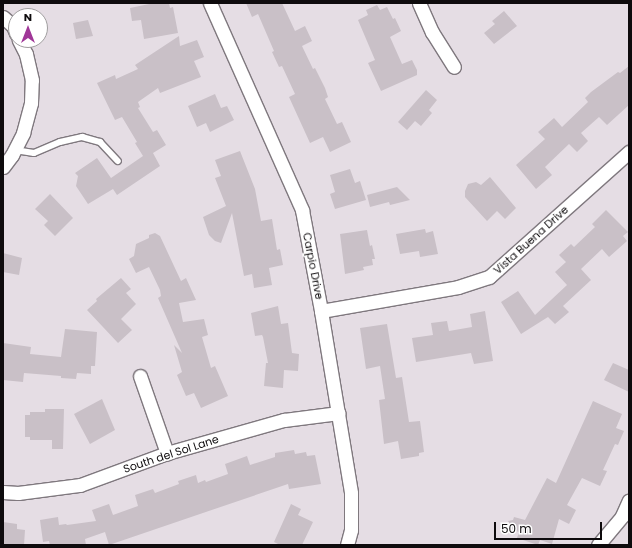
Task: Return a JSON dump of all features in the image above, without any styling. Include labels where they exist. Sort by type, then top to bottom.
[{"type":"street","name":"Carpio Drive","points":[[210,3],[302,210],[321,311],[351,493],[351,530],[347,545]]},
{"type":"street","points":[[419,3],[432,32],[454,67]]},
{"type":"street","points":[[3,167],[23,133],[31,103],[32,80],[26,54],[23,48]]},
{"type":"street","name":"Vista Buena Drive","points":[[321,311],[458,287],[489,277],[629,152]]},
{"type":"street","points":[[140,376],[167,453]]},
{"type":"street","name":"South del Sol Lane","points":[[3,492],[18,493],[80,485],[167,453],[284,420],[338,413]]},
{"type":"street","points":[[598,545],[622,516],[629,500]]},
{"type":"lane","points":[[14,150],[34,153],[60,142],[82,138],[100,142],[118,161]]},
{"type":"building","points":[[154,3],[169,3],[170,8],[173,7],[178,33],[144,39],[141,20],[132,21],[130,8]]},
{"type":"building","points":[[246,3],[282,3],[295,31],[305,26],[312,41],[302,46],[313,69],[315,68],[325,88],[328,97],[325,99],[337,124],[342,122],[351,142],[330,152],[323,137],[310,143],[289,97],[295,94],[282,66],[279,67],[272,52],[274,51],[258,14],[252,17]]},
{"type":"building","points":[[377,5],[380,10],[387,7],[393,19],[395,18],[401,31],[390,37],[402,64],[412,60],[417,70],[417,75],[381,91],[368,63],[375,60],[358,20],[368,15],[366,10]]},
{"type":"building","points":[[504,11],[517,26],[494,44],[484,33],[495,24],[492,21]]},
{"type":"building","points":[[88,20],[93,36],[76,39],[73,23]]},
{"type":"building","points":[[179,36],[180,46],[197,40],[204,57],[194,61],[201,77],[160,93],[158,88],[138,102],[140,107],[138,108],[153,132],[157,130],[166,145],[153,153],[160,166],[117,195],[113,189],[88,204],[76,186],[78,176],[75,173],[97,158],[111,178],[143,156],[135,143],[137,142],[122,117],[115,120],[97,83],[115,75],[116,79],[138,69],[135,65]]},
{"type":"building","points":[[629,66],[629,105],[607,125],[599,117],[581,133],[588,141],[577,152],[569,144],[545,167],[552,175],[536,189],[516,165],[545,139],[538,132],[554,118],[562,127],[588,102],[585,98],[591,92],[618,72],[620,73]]},
{"type":"building","points":[[426,90],[437,100],[429,110],[432,113],[421,126],[415,121],[407,130],[398,122]]},
{"type":"building","points":[[215,94],[221,108],[227,106],[234,120],[210,132],[206,123],[197,127],[188,106]]},
{"type":"building","points":[[240,151],[255,189],[261,221],[272,219],[277,250],[280,249],[283,265],[269,268],[272,285],[254,288],[252,274],[244,276],[232,213],[221,243],[215,241],[209,235],[203,217],[226,206],[215,178],[221,176],[215,160]]},
{"type":"building","points":[[350,169],[355,183],[360,181],[366,200],[335,209],[330,194],[335,192],[330,175]]},
{"type":"building","points":[[490,177],[516,208],[505,219],[497,211],[487,221],[465,197],[465,191],[468,184],[476,182],[481,185]]},
{"type":"building","points":[[397,187],[410,200],[390,205],[389,202],[370,207],[367,195]]},
{"type":"building","points":[[50,194],[73,218],[55,236],[44,225],[48,221],[35,209]]},
{"type":"building","points":[[606,210],[628,232],[623,236],[627,241],[609,257],[602,249],[581,269],[591,280],[563,306],[569,312],[555,324],[548,317],[521,334],[501,302],[518,291],[535,315],[567,285],[555,272],[566,262],[559,255],[571,244],[574,247],[595,227],[592,224]]},
{"type":"building","points":[[425,229],[426,233],[433,231],[438,254],[420,257],[419,251],[400,254],[396,234]]},
{"type":"building","points":[[367,230],[370,246],[372,245],[375,259],[372,259],[373,265],[363,267],[364,270],[345,274],[340,234]]},
{"type":"building","points":[[155,233],[160,236],[181,281],[186,278],[196,300],[179,303],[183,322],[204,319],[208,335],[202,337],[211,368],[215,366],[228,396],[201,408],[194,393],[186,396],[177,375],[182,372],[174,345],[182,353],[158,298],[161,296],[160,290],[149,267],[136,273],[129,259],[134,256],[136,244],[149,238],[149,235]]},
{"type":"building","points":[[3,253],[22,258],[19,275],[3,272]]},
{"type":"building","points":[[121,278],[131,289],[126,293],[136,304],[121,319],[132,330],[118,343],[87,310],[97,301],[96,299]]},
{"type":"building","points":[[278,306],[281,324],[288,323],[292,353],[299,354],[298,371],[284,370],[283,388],[264,386],[266,363],[268,363],[263,337],[262,335],[255,336],[251,313]]},
{"type":"building","points":[[485,311],[493,361],[474,364],[471,353],[416,362],[412,338],[433,335],[431,323],[447,321],[449,331],[472,327],[470,314]]},
{"type":"building","points":[[387,324],[396,378],[402,377],[409,422],[420,421],[424,452],[419,453],[419,456],[401,459],[398,441],[384,444],[379,400],[385,399],[380,366],[366,369],[360,328]]},
{"type":"building","points":[[65,329],[97,332],[95,366],[91,366],[91,374],[77,373],[76,379],[61,378],[61,376],[24,373],[23,382],[3,380],[3,343],[31,347],[30,354],[61,357]]},
{"type":"building","points":[[613,363],[629,370],[629,392],[604,380]]},
{"type":"building","points":[[102,399],[115,430],[90,444],[74,414]]},
{"type":"building","points":[[593,401],[622,414],[616,428],[624,431],[618,445],[615,444],[603,470],[607,471],[600,486],[582,478],[567,505],[576,510],[569,524],[559,519],[552,544],[540,540],[538,545],[517,538],[519,532],[513,530],[508,521],[513,520],[514,517],[525,520],[547,478],[556,483]]},
{"type":"building","points":[[45,409],[64,409],[63,449],[52,449],[52,440],[30,440],[30,437],[25,437],[25,415],[30,415],[30,412],[45,412]]},
{"type":"building","points":[[294,450],[295,454],[306,452],[307,456],[315,455],[321,484],[289,489],[288,484],[109,545],[105,532],[85,539],[86,545],[50,545],[49,541],[43,542],[40,520],[58,517],[59,525],[96,521],[92,510],[109,504],[113,515],[138,506],[135,495],[153,489],[155,493],[179,484],[178,481],[196,475],[198,483],[205,480],[206,482],[228,474],[225,464],[247,456],[250,465],[275,457],[275,453]]},
{"type":"building","points":[[291,504],[301,509],[298,515],[313,522],[302,545],[280,545],[274,542]]},
{"type":"building","points":[[3,522],[17,524],[17,529],[25,530],[24,545],[3,545]]}]
